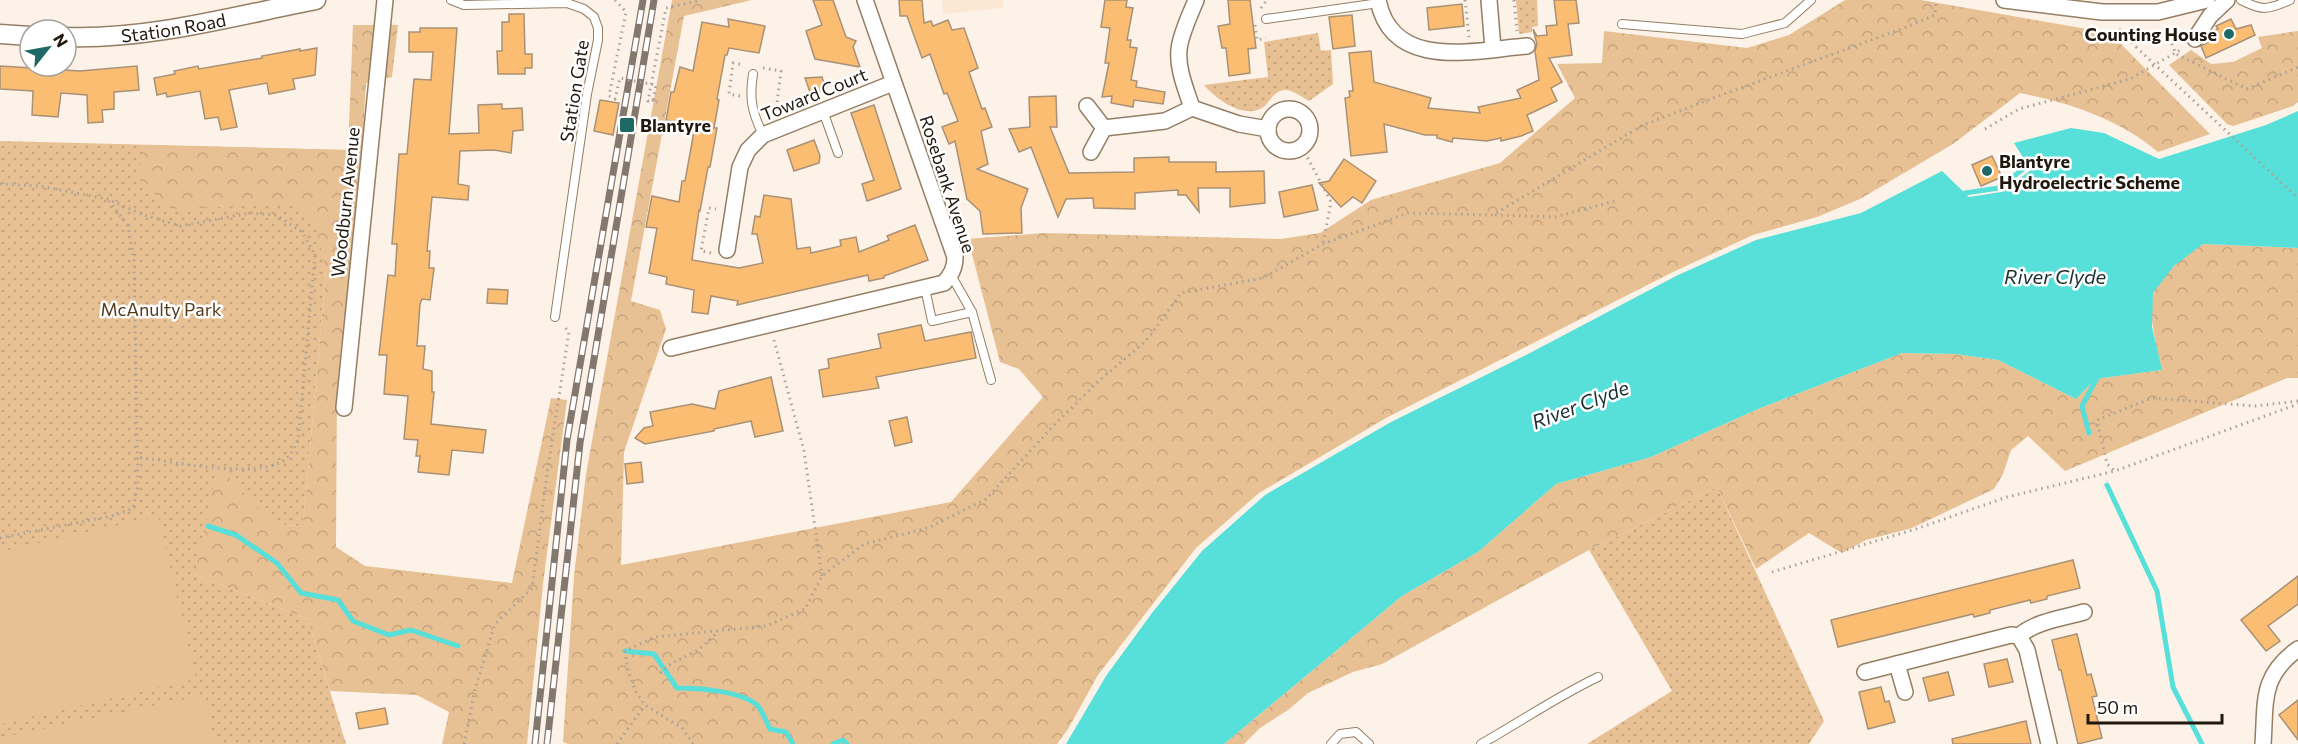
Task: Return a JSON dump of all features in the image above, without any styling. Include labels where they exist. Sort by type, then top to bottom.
[{"type":"street","name":"Station Road","points":[[78,37],[96,38],[158,30],[316,0]]},
{"type":"street","name":"Woodburn Avenue","points":[[344,408],[385,0]]},
{"type":"street","name":"Rosebank Avenue","points":[[672,348],[944,284],[951,275],[955,266],[955,257],[865,0]]},
{"type":"street","points":[[1489,0],[1493,49]]},
{"type":"street","points":[[2004,0],[2102,12],[2158,12],[2207,0]]},
{"type":"street","points":[[2195,39],[2210,16],[2227,0]]},
{"type":"street","points":[[1192,1],[1179,47],[1179,61],[1192,108]]},
{"type":"street","points":[[1379,2],[1386,21],[1397,36],[1426,51],[1443,53],[1523,46]]},
{"type":"street","points":[[0,34],[18,35]]},
{"type":"street","name":"Toward Court","points":[[727,250],[740,167],[748,150],[763,135],[893,83]]},
{"type":"street","points":[[1087,106],[1104,128]]},
{"type":"street","points":[[1104,128],[1165,121],[1192,108],[1239,124],[1268,129]]},
{"type":"street","points":[[1298,110],[1308,120],[1311,126],[1308,140],[1302,147],[1291,151],[1277,148],[1269,136],[1268,129],[1273,116],[1278,111],[1298,110]]},
{"type":"street","points":[[1091,152],[1104,128]]},
{"type":"street","points":[[1865,672],[2011,635],[2019,636],[2049,621],[2084,612]]},
{"type":"street","points":[[2019,636],[2027,650],[2049,744]]},
{"type":"street","points":[[2263,744],[2267,694],[2272,674],[2298,649]]},
{"type":"street","points":[[1897,664],[1905,692]]},
{"type":"lane","name":"Station Gate","points":[[451,0],[464,5],[567,3],[584,9],[594,17],[598,28],[555,317]]},
{"type":"lane","points":[[1622,24],[1742,34],[1785,22],[1811,0]]},
{"type":"lane","points":[[2241,0],[2258,9],[2278,6],[2290,0]]},
{"type":"lane","points":[[1266,19],[1379,2]]},
{"type":"lane","points":[[753,74],[750,95],[753,112],[763,135]]},
{"type":"lane","points":[[823,111],[838,153]]},
{"type":"lane","points":[[951,275],[972,312],[991,380]]},
{"type":"lane","points":[[925,288],[932,321],[972,312]]},
{"type":"lane","points":[[1481,744],[1532,716],[1571,690],[1598,677]]},
{"type":"lane","points":[[1331,744],[1340,734],[1356,732],[1369,744]]},
{"type":"path","points":[[615,0],[626,12],[609,96],[615,99],[620,78],[656,85],[653,102],[648,101],[666,8],[701,0]]},
{"type":"path","points":[[1465,0],[1470,51]]},
{"type":"path","points":[[1514,0],[1523,46]]},
{"type":"path","points":[[1493,215],[1641,126],[1935,15],[1936,0]]},
{"type":"path","points":[[2158,12],[2176,54],[2247,89],[2298,67]]},
{"type":"path","points":[[1985,129],[2019,109],[2130,79],[2176,54],[2195,39]]},
{"type":"path","points":[[2136,47],[2298,198]]},
{"type":"path","points":[[1302,147],[1331,202],[1323,244]]},
{"type":"path","points":[[0,184],[39,186],[107,199],[144,215],[180,226],[251,213],[276,215],[302,232],[315,255],[298,441],[288,458],[264,468],[236,470],[137,457]]},
{"type":"path","points":[[0,538],[116,515],[133,508],[138,486],[134,261],[128,226],[107,199]]},
{"type":"path","points":[[693,744],[682,728],[645,705],[636,692],[628,671],[625,651],[655,637],[766,626],[805,609],[822,576],[864,544],[928,528],[986,498],[1056,423],[1101,379],[1146,341],[1181,293],[1263,278],[1323,244],[1408,213],[1555,217],[1615,201]]},
{"type":"path","points":[[464,744],[475,689],[495,624],[532,588],[569,332],[555,317]]},
{"type":"path","points":[[770,324],[804,451],[822,576]]},
{"type":"path","points":[[2115,471],[2107,464],[2097,420],[2152,398],[2255,406],[2298,403]]},
{"type":"path","points":[[1772,572],[1916,529],[2007,498],[2115,471],[2298,403]]},
{"type":"path","points":[[660,674],[675,660],[700,648],[718,631]]},
{"type":"path","points":[[616,744],[645,705]]},
{"type":"shaded area","points":[[942,0],[1003,0],[1004,8],[943,14]]},
{"type":"green space","points":[[672,0],[752,0],[684,16],[631,301],[660,310],[666,329],[624,452],[621,565],[951,502],[1043,397],[1019,369],[1000,362],[968,239],[1044,233],[1281,239],[1320,233],[1371,200],[1500,163],[1575,98],[1557,64],[1602,63],[1604,31],[1747,48],[1789,35],[1845,0],[1921,0],[2110,33],[2210,134],[2158,152],[2143,140],[2110,121],[2075,107],[2020,93],[1953,144],[1860,199],[1817,217],[1753,235],[1671,273],[1386,418],[1259,493],[1196,548],[1098,675],[1057,744],[568,744],[563,742],[574,576],[586,474]]},
{"type":"green space","points":[[1516,0],[1537,0],[1538,26],[1532,27],[1532,32],[1519,34]]},
{"type":"green space","points":[[353,25],[398,25],[392,77],[366,83],[362,149],[337,389],[336,547],[365,566],[512,583],[551,398],[567,400],[543,584],[527,744],[442,744],[449,712],[417,695],[330,691],[308,619],[195,575],[217,466],[276,525],[303,526],[326,270],[314,221],[295,204],[172,209],[138,179],[144,145],[348,150]]},
{"type":"green space","points":[[2298,31],[2298,102],[2293,106],[2233,126],[2227,124],[2169,65],[2191,50],[2211,64],[2233,62],[2262,48],[2258,37]]},
{"type":"green space","points":[[1318,33],[1321,51],[1331,50],[1333,84],[1309,101],[1294,92],[1284,90],[1274,95],[1262,108],[1247,111],[1230,106],[1204,85],[1268,77],[1264,42]]},
{"type":"green space","name":"McAnulty Park","points":[[0,141],[348,150],[326,270],[303,526],[276,525],[195,575],[308,619],[346,744],[0,744]]},
{"type":"green space","points":[[2203,244],[2298,248],[2298,378],[2287,378],[2065,471],[2028,436],[2011,450],[2003,474],[1994,489],[1912,528],[1866,540],[1842,553],[1809,533],[1756,569],[1717,487],[1589,550],[1382,664],[1353,672],[1308,693],[1288,710],[1260,728],[1244,744],[1224,744],[1402,596],[1478,552],[1556,484],[1651,457],[1758,409],[1902,353],[1956,354],[1998,360],[2076,399],[2095,379],[2162,370],[2152,319],[2151,308],[2154,292],[2169,271]]},
{"type":"green space","points":[[1717,487],[1824,721],[1809,744],[1587,744],[1672,691],[1589,550]]},
{"type":"green space","points":[[158,516],[196,679],[0,724],[0,552]]},
{"type":"green space","points":[[205,695],[215,744],[0,744],[0,738]]},
{"type":"water","name":"River Clyde","points":[[2298,111],[2298,248],[2203,244],[2174,266],[2153,293],[2152,327],[2162,370],[2095,379],[2076,399],[1998,360],[1956,354],[1902,353],[1758,409],[1651,457],[1556,484],[1478,552],[1402,596],[1224,744],[1066,744],[1106,676],[1152,613],[1202,551],[1265,495],[1391,422],[1528,354],[1676,276],[1756,240],[1861,213],[1942,171],[1969,197],[2001,192],[2031,170],[2014,143],[2071,128],[2104,133],[2159,159],[2266,125]]},
{"type":"building","points":[[813,0],[833,0],[846,37],[856,41],[853,47],[860,67],[815,59],[806,31],[822,25]]},
{"type":"building","points":[[899,0],[922,0],[924,23],[931,21],[933,26],[948,20],[952,30],[964,28],[978,68],[969,72],[982,109],[985,108],[992,127],[981,131],[988,164],[977,169],[1028,189],[1021,208],[1022,233],[983,234],[980,211],[967,199],[955,141],[949,144],[942,127],[958,121],[947,93],[944,94],[930,54],[922,58],[907,16],[900,16]]},
{"type":"building","points":[[1105,0],[1127,0],[1126,7],[1133,8],[1127,40],[1131,40],[1130,47],[1137,48],[1131,80],[1137,81],[1136,87],[1165,92],[1163,104],[1134,100],[1133,107],[1111,103],[1112,96],[1102,97],[1109,63],[1105,63],[1110,28],[1101,27]]},
{"type":"building","points":[[1228,0],[1250,0],[1256,48],[1248,49],[1250,73],[1229,76],[1226,48],[1222,48],[1218,26],[1230,24]]},
{"type":"building","points":[[1554,0],[1576,0],[1579,23],[1568,24],[1572,55],[1549,58],[1562,82],[1551,88],[1557,101],[1527,115],[1533,131],[1501,141],[1501,138],[1487,141],[1453,138],[1452,142],[1437,138],[1437,135],[1425,135],[1384,124],[1387,152],[1351,156],[1345,98],[1350,97],[1349,91],[1353,91],[1349,53],[1371,51],[1374,82],[1431,98],[1428,108],[1480,113],[1478,107],[1521,98],[1517,90],[1539,80],[1535,51],[1537,44],[1533,29],[1537,36],[1547,35],[1546,26],[1557,25]]},
{"type":"building","points":[[1462,4],[1464,26],[1429,30],[1427,8]]},
{"type":"building","points":[[509,14],[524,14],[525,54],[532,54],[532,68],[525,68],[525,74],[498,74],[497,51],[502,51],[502,22],[509,22]]},
{"type":"building","points":[[1352,15],[1355,46],[1333,49],[1329,17]]},
{"type":"building","points":[[728,19],[765,26],[759,53],[729,48],[725,55],[717,99],[719,100],[714,128],[717,128],[699,210],[692,260],[739,268],[763,263],[757,234],[752,234],[755,216],[760,217],[764,195],[791,199],[797,249],[810,247],[811,253],[841,246],[840,240],[856,237],[859,252],[889,240],[887,236],[915,225],[928,260],[884,276],[884,278],[869,281],[868,275],[737,305],[738,301],[711,296],[708,314],[692,312],[694,290],[666,284],[667,277],[649,273],[657,228],[646,227],[652,196],[679,202],[695,126],[666,120],[671,92],[674,92],[680,67],[693,71],[702,22],[729,27]]},
{"type":"building","name":"Counting House","points":[[2231,19],[2236,29],[2251,25],[2255,35],[2206,58],[2201,46],[2216,38],[2212,32],[2218,29],[2216,26]]},
{"type":"building","points":[[420,28],[457,28],[449,134],[479,133],[478,105],[502,104],[502,109],[522,108],[523,130],[513,131],[511,153],[494,150],[460,151],[458,184],[469,186],[468,200],[432,197],[427,251],[430,251],[429,268],[434,268],[430,300],[422,299],[420,304],[417,346],[425,346],[423,369],[432,371],[432,392],[434,392],[431,424],[486,430],[483,453],[452,450],[449,475],[418,472],[420,456],[416,456],[418,440],[404,439],[408,396],[384,394],[387,355],[379,355],[388,275],[395,276],[397,244],[392,244],[399,154],[407,154],[414,79],[431,80],[433,52],[409,52],[409,32],[420,32]]},
{"type":"building","points":[[317,48],[315,75],[293,79],[295,89],[269,94],[267,83],[229,90],[237,127],[221,130],[218,117],[205,119],[200,91],[167,97],[166,93],[157,95],[154,78],[175,74],[174,71],[198,66],[199,69],[300,49],[300,51]]},
{"type":"building","points":[[0,66],[18,67],[18,78],[78,78],[78,71],[137,66],[139,90],[114,92],[114,109],[102,110],[103,122],[88,123],[87,95],[61,93],[58,117],[32,115],[33,91],[0,89]]},
{"type":"building","points":[[822,77],[826,89],[811,95],[805,78]]},
{"type":"building","points":[[1056,96],[1057,127],[1050,127],[1069,173],[1134,172],[1134,158],[1169,157],[1169,162],[1216,162],[1216,172],[1264,171],[1265,203],[1230,207],[1230,188],[1198,188],[1199,212],[1186,195],[1178,195],[1178,190],[1135,193],[1135,209],[1094,208],[1093,198],[1066,199],[1058,217],[1031,147],[1019,152],[1009,129],[1030,127],[1029,97]]},
{"type":"building","points":[[600,100],[619,103],[613,135],[594,131]]},
{"type":"building","points":[[874,105],[901,189],[867,201],[862,184],[874,180],[851,113]]},
{"type":"building","points":[[814,140],[820,156],[819,163],[794,171],[787,150]]},
{"type":"building","name":"Blantyre Hydroelectric Scheme","points":[[1992,156],[2002,177],[1981,186],[1972,165]]},
{"type":"building","points":[[1344,159],[1376,181],[1362,203],[1353,197],[1341,207],[1319,183],[1329,181]]},
{"type":"building","points":[[1312,185],[1318,210],[1284,217],[1279,192]]},
{"type":"building","points":[[488,289],[508,290],[507,304],[487,303]]},
{"type":"building","points":[[921,325],[925,341],[971,332],[976,358],[876,377],[879,388],[823,397],[819,370],[829,368],[828,359],[881,348],[878,334]]},
{"type":"building","points":[[771,377],[783,431],[755,437],[751,421],[714,429],[714,431],[645,444],[635,438],[644,428],[653,426],[650,412],[692,404],[715,409],[719,391]]},
{"type":"building","points":[[907,417],[912,442],[895,446],[889,421]]},
{"type":"building","points":[[641,462],[643,482],[627,484],[625,464]]},
{"type":"building","points":[[2073,560],[2080,588],[2047,596],[2047,599],[2031,603],[2030,600],[1990,610],[1990,613],[1974,617],[1973,614],[1838,647],[1831,620]]},
{"type":"building","points":[[2298,576],[2298,604],[2268,626],[2280,641],[2266,651],[2241,620]]},
{"type":"building","points":[[2077,634],[2087,675],[2091,674],[2097,696],[2092,697],[2102,738],[2078,744],[2052,640]]},
{"type":"building","points":[[2007,659],[2013,682],[1989,687],[1984,664]]},
{"type":"building","points":[[1948,672],[1954,695],[1929,701],[1923,678]]},
{"type":"building","points":[[1881,687],[1885,702],[1889,701],[1895,722],[1868,729],[1859,692]]},
{"type":"building","points":[[2298,700],[2298,740],[2279,715]]},
{"type":"building","points":[[385,708],[388,724],[359,729],[356,713]]},
{"type":"building","points":[[2026,721],[2031,744],[1953,744],[1952,739]]},
{"type":"waterway","points":[[1965,193],[1999,188],[2028,165]]},
{"type":"waterway","points":[[2089,433],[2082,406],[2099,374]]},
{"type":"waterway","points":[[2107,485],[2157,591],[2173,687],[2202,744]]},
{"type":"waterway","points":[[208,526],[236,535],[277,563],[301,593],[338,600],[353,621],[389,635],[411,630],[458,646]]},
{"type":"waterway","points":[[625,651],[654,654],[677,688],[718,691],[749,700],[758,706],[770,729],[786,732],[793,744]]},
{"type":"waterway","points":[[833,744],[843,740],[847,744]]},
{"type":"railway","points":[[535,744],[567,440],[643,0]]},
{"type":"railway","points":[[547,744],[580,443],[654,0]]},
{"type":"place","name":"Counting House","points":[[2229,34]]},
{"type":"place","name":"Blantyre","points":[[627,125]]},
{"type":"place","name":"Blantyre Hydroelectric Scheme","points":[[1987,171]]}]
